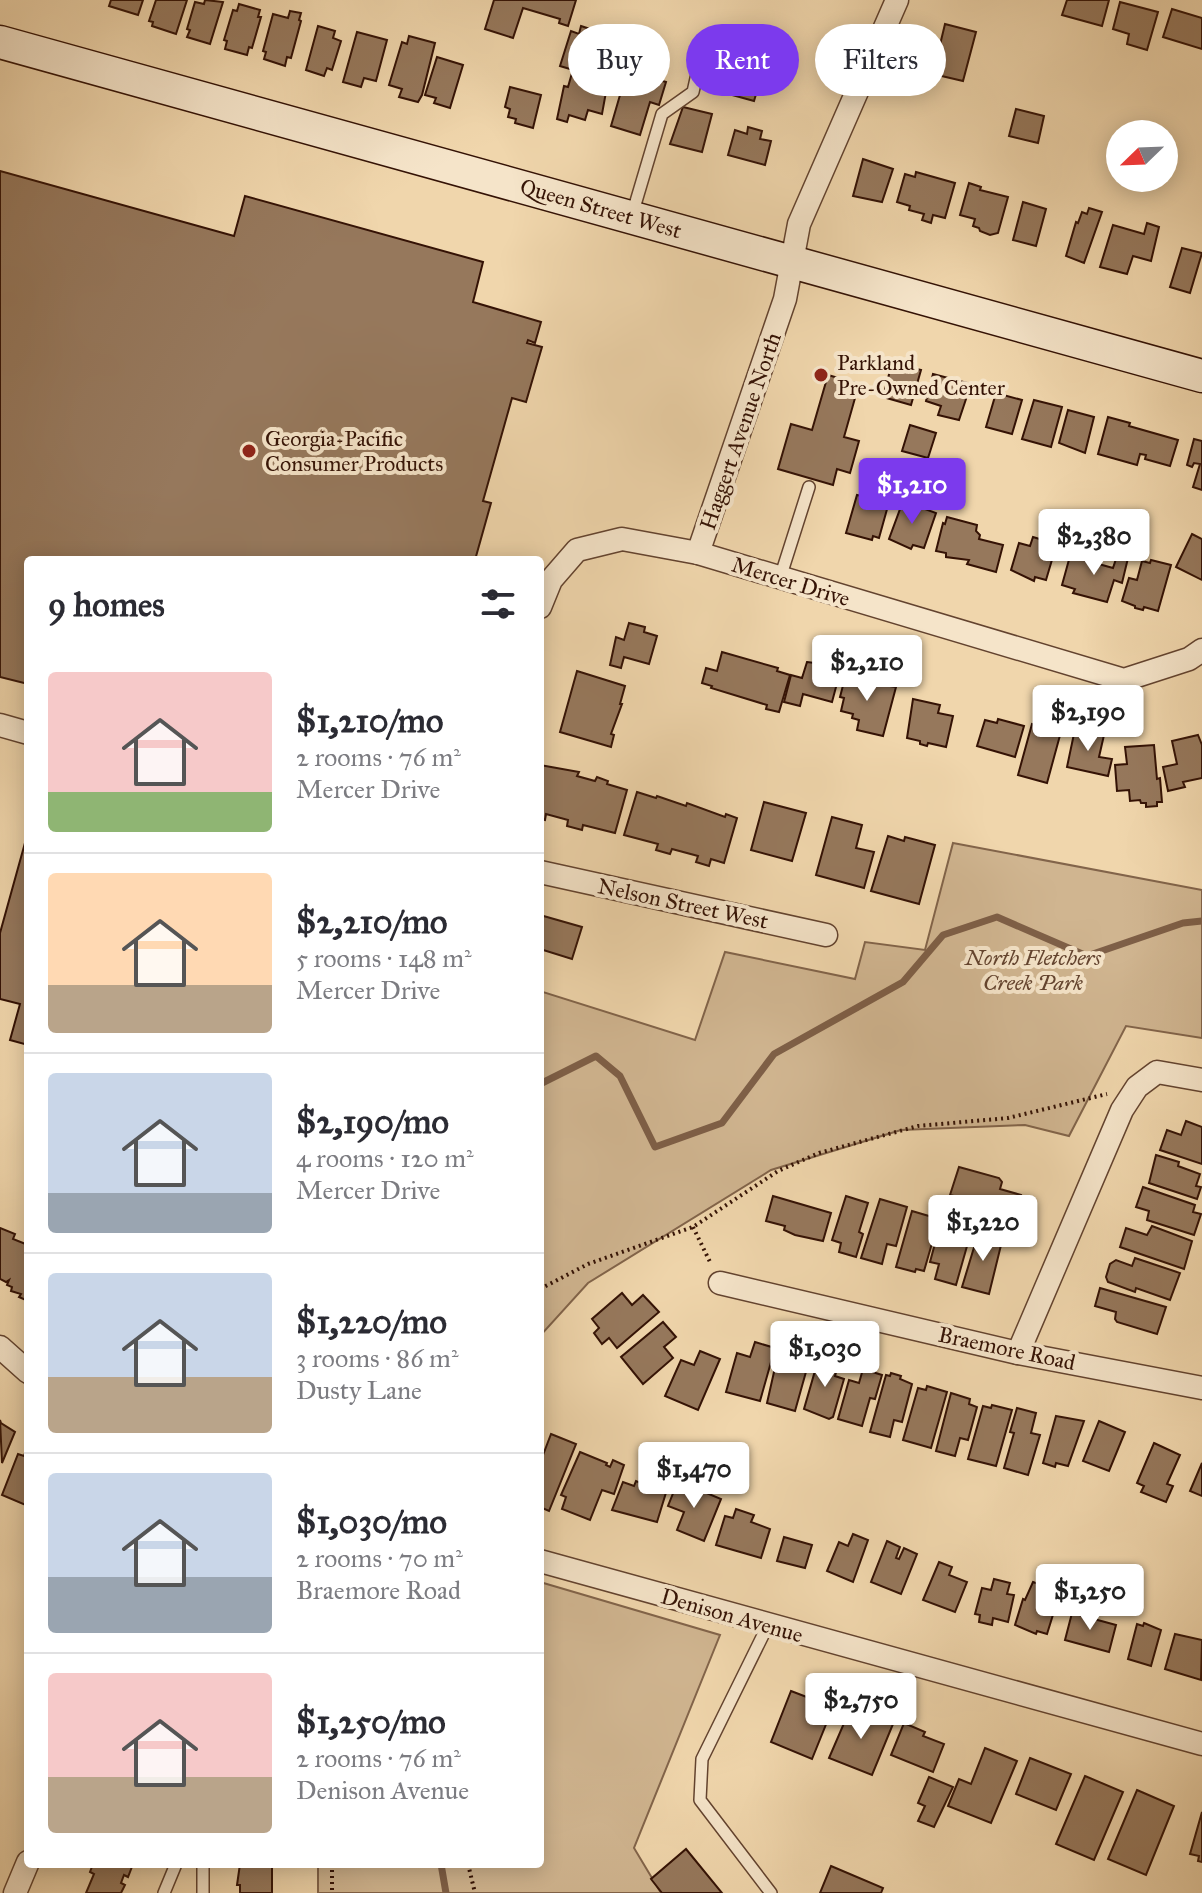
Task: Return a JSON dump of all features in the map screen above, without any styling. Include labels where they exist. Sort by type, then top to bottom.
[{"type":"main road","name":"Queen Street West","points":[[0,42],[1202,376]]},
{"type":"street","name":"Haggert Avenue North","points":[[544,597],[551,580],[577,550],[622,539],[698,553],[785,299],[799,224],[897,0]]},
{"type":"street","name":"Mercer Drive","points":[[698,553],[1124,680],[1189,659],[1202,650]]},
{"type":"street","points":[[0,725],[24,732]]},
{"type":"street","name":"Nelson Street West","points":[[544,873],[826,935]]},
{"type":"street","points":[[1018,1353],[1122,1110],[1137,1087],[1157,1072],[1202,1080]]},
{"type":"street","name":"Braemore Road","points":[[720,1283],[1018,1353],[1202,1388]]},
{"type":"street","points":[[0,1347],[24,1368]]},
{"type":"street","name":"Denison Avenue","points":[[544,1562],[1202,1744]]},
{"type":"street","points":[[15,1893],[25,1868]]},
{"type":"lane","points":[[631,216],[662,114],[687,96]]},
{"type":"lane","points":[[780,578],[809,487]]},
{"type":"lane","points":[[768,1625],[702,1759],[700,1800],[771,1893]]},
{"type":"lane","points":[[164,1893],[174,1868]]},
{"type":"lane","points":[[203,1868],[203,1893]]},
{"type":"path","points":[[544,1287],[588,1264],[693,1227],[778,1171],[819,1153],[918,1126],[1008,1118],[1137,1087]]},
{"type":"path","points":[[693,1227],[720,1283]]},
{"type":"path","points":[[332,1868],[332,1893]]},
{"type":"path","points":[[469,1868],[475,1893]]},
{"type":"green space","name":"North Fletchers Creek Park","points":[[953,843],[1202,890],[1202,1038],[1126,1026],[1069,1136],[1025,1125],[901,1130],[771,1170],[588,1283],[544,1332],[544,992],[695,1040],[725,952],[855,979],[865,942],[925,950]]},
{"type":"green space","points":[[544,1583],[720,1635],[634,1848],[661,1893],[318,1893],[318,1868],[544,1868]]},
{"type":"building","points":[[111,0],[143,0],[138,15],[109,6]]},
{"type":"building","points":[[156,0],[187,0],[176,34],[152,26],[153,22],[149,21]]},
{"type":"building","points":[[205,0],[223,2],[210,44],[187,37],[195,2],[204,4]]},
{"type":"building","points":[[494,0],[576,0],[568,26],[559,23],[560,19],[523,8],[513,38],[485,29]]},
{"type":"building","points":[[1067,0],[1109,0],[1102,26],[1062,15]]},
{"type":"building","points":[[1120,2],[1158,12],[1147,50],[1127,44],[1129,34],[1113,29]]},
{"type":"building","points":[[239,4],[260,10],[258,17],[261,17],[247,55],[225,49],[227,41],[224,40],[233,10],[237,11]]},
{"type":"building","points":[[1172,9],[1202,18],[1202,49],[1163,37]]},
{"type":"building","points":[[290,11],[301,13],[301,21],[291,58],[287,57],[285,66],[264,59],[266,52],[263,51],[273,14],[288,18]]},
{"type":"building","points":[[946,24],[976,32],[963,81],[946,77]]},
{"type":"building","points":[[318,26],[335,31],[333,38],[341,41],[332,70],[327,68],[324,76],[306,70]]},
{"type":"building","points":[[357,32],[387,40],[376,81],[364,78],[361,87],[343,82]]},
{"type":"building","points":[[409,36],[435,43],[418,102],[399,97],[402,89],[389,85],[402,42],[407,44]]},
{"type":"building","points":[[568,41],[568,68],[560,66]]},
{"type":"building","points":[[437,57],[463,65],[450,108],[434,103],[436,98],[425,95]]},
{"type":"building","points":[[564,86],[568,87],[568,96],[605,96],[602,114],[588,110],[585,120],[569,115],[567,122],[557,119]]},
{"type":"building","points":[[510,87],[541,95],[533,128],[515,123],[516,119],[508,117],[510,109],[505,107]]},
{"type":"building","points":[[620,96],[662,96],[659,105],[650,102],[640,135],[611,126]]},
{"type":"building","points":[[736,96],[755,96],[754,101]]},
{"type":"building","points":[[683,107],[712,114],[702,152],[670,144]]},
{"type":"building","points":[[1016,109],[1044,116],[1038,143],[1009,136]]},
{"type":"building","points":[[748,127],[762,131],[760,139],[771,141],[765,165],[728,155],[735,130],[747,134]]},
{"type":"building","points":[[863,159],[893,169],[882,202],[853,196]]},
{"type":"building","name":"Georgia-Pacific Consumer Products","points":[[0,171],[234,236],[245,196],[483,262],[473,302],[541,322],[535,343],[528,340],[527,343],[542,347],[526,402],[512,398],[483,501],[491,503],[476,556],[24,556],[24,683],[0,677]]},
{"type":"building","points":[[916,172],[955,183],[945,218],[933,215],[931,223],[922,220],[924,214],[909,210],[910,206],[897,202],[905,174],[915,177]]},
{"type":"building","points":[[969,183],[981,187],[980,190],[1008,197],[998,233],[990,235],[980,231],[973,226],[975,219],[960,215]]},
{"type":"building","points":[[1023,202],[1046,209],[1036,246],[1013,240]]},
{"type":"building","points":[[1089,208],[1102,212],[1084,263],[1066,256],[1076,222],[1082,212],[1087,214]]},
{"type":"building","points":[[1147,223],[1159,227],[1151,261],[1133,256],[1127,274],[1100,267],[1113,225],[1144,234]]},
{"type":"building","points":[[1182,248],[1202,253],[1190,293],[1170,287]]},
{"type":"building","points":[[892,363],[921,370],[911,405],[883,397]]},
{"type":"building","points":[[933,374],[971,384],[959,420],[938,415],[941,406],[926,401]]},
{"type":"building","points":[[828,375],[859,384],[844,437],[859,441],[850,473],[837,469],[833,485],[778,469],[791,424],[812,430]]},
{"type":"building","points":[[996,393],[1022,400],[1012,434],[986,427]]},
{"type":"building","points":[[1034,400],[1062,407],[1051,447],[1022,439]]},
{"type":"building","points":[[1068,410],[1094,417],[1085,453],[1059,443]]},
{"type":"building","points":[[1108,417],[1178,440],[1170,466],[1145,459],[1146,455],[1140,454],[1137,465],[1098,454]]},
{"type":"building","points":[[910,425],[936,433],[928,458],[902,451]]},
{"type":"building","points":[[1194,439],[1202,441],[1202,490],[1193,487],[1200,464],[1187,465]]},
{"type":"building","points":[[868,491],[879,494],[878,499],[889,502],[879,538],[873,536],[872,540],[846,533],[857,495],[866,497]]},
{"type":"building","points":[[903,501],[936,513],[924,548],[913,545],[911,549],[889,539]]},
{"type":"building","points":[[947,517],[977,525],[979,539],[1003,545],[996,572],[967,564],[969,560],[946,557],[946,553],[936,551]]},
{"type":"building","points":[[1192,534],[1202,539],[1202,580],[1176,567]]},
{"type":"building","points":[[1033,537],[1046,541],[1044,550],[1054,553],[1046,580],[1035,577],[1034,581],[1011,570],[1019,543],[1030,546]]},
{"type":"building","points":[[1070,556],[1113,568],[1117,556],[1128,558],[1122,583],[1114,580],[1107,602],[1073,593],[1075,589],[1062,585]]},
{"type":"building","points":[[1151,560],[1171,565],[1158,611],[1135,608],[1122,601],[1129,578],[1137,580],[1142,561],[1150,563]]},
{"type":"building","points":[[629,623],[645,627],[644,632],[657,636],[649,664],[624,657],[621,668],[610,665],[616,637],[624,640]]},
{"type":"building","points":[[722,652],[778,668],[777,671],[790,675],[779,712],[702,683],[706,668],[717,671]]},
{"type":"building","points":[[807,662],[831,665],[830,669],[840,672],[832,702],[803,694],[800,706],[784,702],[791,675],[802,678]]},
{"type":"building","points":[[847,670],[865,675],[864,682],[896,687],[883,736],[857,730],[859,720],[852,718],[853,714],[841,711],[844,698],[840,697]]},
{"type":"building","points":[[577,671],[625,686],[611,734],[614,735],[611,747],[560,732]]},
{"type":"building","points":[[913,699],[940,705],[938,713],[953,716],[946,747],[928,743],[927,746],[907,738]]},
{"type":"building","points":[[998,719],[1024,726],[1015,757],[977,746],[985,720],[997,723]]},
{"type":"building","points":[[1032,724],[1062,728],[1047,783],[1018,775]]},
{"type":"building","points":[[1075,729],[1104,735],[1099,757],[1112,759],[1108,776],[1067,767]]},
{"type":"building","points":[[1198,735],[1202,745],[1202,778],[1183,782],[1185,787],[1168,791],[1163,767],[1177,764],[1172,741]]},
{"type":"building","points":[[1154,745],[1162,802],[1146,807],[1146,803],[1140,800],[1130,801],[1129,790],[1117,791],[1115,765],[1127,764],[1125,747]]},
{"type":"building","points":[[544,766],[579,772],[577,776],[595,781],[597,777],[608,781],[607,784],[627,790],[615,833],[583,825],[582,830],[567,826],[568,820],[546,814],[545,820]]},
{"type":"building","points":[[637,792],[737,818],[724,863],[711,859],[709,866],[696,862],[698,856],[672,849],[670,854],[656,850],[658,844],[624,835]]},
{"type":"building","points":[[764,802],[806,813],[792,861],[751,850]]},
{"type":"building","points":[[832,817],[862,825],[856,848],[874,852],[864,888],[816,875]]},
{"type":"building","points":[[888,836],[935,845],[919,904],[871,891]]},
{"type":"building","points":[[24,846],[24,1044],[10,1040],[20,1004],[0,999],[0,933]]},
{"type":"building","points":[[544,916],[582,927],[572,959],[544,950]]},
{"type":"building","points":[[1186,1121],[1202,1127],[1202,1164],[1160,1150],[1167,1130],[1181,1135]]},
{"type":"building","points":[[1156,1155],[1179,1162],[1178,1166],[1200,1174],[1196,1186],[1201,1187],[1197,1199],[1149,1183]]},
{"type":"building","points":[[959,1167],[999,1178],[1002,1182],[1000,1189],[1021,1195],[1016,1213],[950,1195]]},
{"type":"building","points":[[1143,1187],[1195,1205],[1193,1212],[1201,1214],[1194,1235],[1147,1220],[1149,1211],[1136,1207]]},
{"type":"building","points":[[773,1196],[831,1213],[823,1241],[795,1235],[784,1230],[785,1226],[766,1221]]},
{"type":"building","points":[[846,1196],[868,1203],[859,1232],[863,1234],[856,1257],[839,1252],[841,1243],[832,1240]]},
{"type":"building","points":[[880,1199],[907,1207],[896,1246],[887,1244],[882,1264],[861,1258]]},
{"type":"building","points":[[912,1211],[939,1219],[924,1271],[896,1267]]},
{"type":"building","points":[[946,1221],[971,1232],[956,1285],[935,1279],[939,1264],[930,1262],[940,1225]]},
{"type":"building","points":[[1152,1226],[1192,1241],[1184,1269],[1120,1247],[1126,1228],[1147,1235]]},
{"type":"building","points":[[0,1228],[15,1234],[13,1239],[24,1243],[24,1299],[19,1297],[21,1294],[11,1291],[12,1287],[7,1285],[9,1280],[0,1279]]},
{"type":"building","points":[[979,1231],[1003,1237],[989,1294],[962,1287]]},
{"type":"building","points":[[1135,1258],[1180,1273],[1170,1300],[1108,1282],[1106,1277],[1110,1264],[1116,1260],[1132,1266]]},
{"type":"building","points":[[1100,1288],[1166,1307],[1157,1334],[1117,1322],[1116,1312],[1095,1306]]},
{"type":"building","points":[[622,1293],[632,1305],[643,1295],[659,1312],[617,1348],[609,1338],[602,1344],[594,1333],[599,1328],[592,1319]]},
{"type":"building","points":[[663,1322],[676,1337],[664,1347],[673,1358],[643,1384],[621,1357]]},
{"type":"building","points":[[781,1341],[801,1346],[800,1351],[811,1354],[795,1411],[767,1403]]},
{"type":"building","points":[[755,1342],[775,1348],[760,1401],[726,1392],[737,1353],[750,1357]]},
{"type":"building","points":[[700,1351],[720,1359],[698,1410],[665,1396],[681,1360],[694,1365]]},
{"type":"building","points":[[819,1357],[839,1362],[835,1376],[844,1379],[833,1417],[829,1419],[804,1409]]},
{"type":"building","points":[[863,1369],[882,1375],[875,1399],[870,1398],[862,1426],[838,1419],[849,1380],[859,1383]]},
{"type":"building","points":[[891,1373],[912,1384],[902,1422],[894,1420],[890,1437],[870,1432],[886,1375],[890,1376]]},
{"type":"building","points":[[927,1386],[947,1392],[931,1448],[903,1440],[918,1388],[926,1390]]},
{"type":"building","points":[[951,1393],[970,1399],[969,1404],[977,1407],[968,1440],[960,1438],[955,1456],[936,1451]]},
{"type":"building","points":[[992,1405],[1012,1410],[996,1466],[968,1459],[983,1406],[991,1408]]},
{"type":"building","points":[[1017,1408],[1036,1413],[1031,1433],[1040,1435],[1028,1475],[1004,1468]]},
{"type":"building","points":[[1056,1416],[1084,1421],[1068,1466],[1056,1463],[1055,1467],[1043,1463]]},
{"type":"building","points":[[0,1420],[15,1432],[2,1463]]},
{"type":"building","points":[[1099,1421],[1125,1432],[1109,1471],[1083,1461]]},
{"type":"building","points":[[551,1434],[576,1444],[549,1511],[544,1509],[544,1452]]},
{"type":"building","points":[[1154,1443],[1180,1455],[1167,1484],[1173,1486],[1166,1502],[1141,1492],[1144,1486],[1137,1483]]},
{"type":"building","points":[[580,1452],[610,1467],[613,1460],[624,1465],[614,1494],[602,1490],[590,1520],[562,1509],[566,1497],[561,1495]]},
{"type":"building","points":[[18,1454],[24,1456],[24,1504],[2,1495]]},
{"type":"building","points":[[1202,1463],[1202,1496],[1190,1491]]},
{"type":"building","points":[[646,1477],[668,1486],[657,1522],[612,1510],[623,1482],[634,1486],[636,1481],[643,1484]]},
{"type":"building","points":[[678,1481],[721,1499],[704,1541],[677,1530],[684,1512],[668,1506]]},
{"type":"building","points":[[736,1509],[754,1515],[751,1522],[770,1529],[761,1558],[716,1545],[725,1516],[733,1518]]},
{"type":"building","points":[[853,1534],[868,1540],[853,1582],[827,1571],[839,1542],[848,1546]]},
{"type":"building","points":[[784,1537],[812,1545],[805,1568],[777,1561]]},
{"type":"building","points":[[887,1541],[900,1547],[896,1558],[899,1559],[904,1548],[917,1554],[901,1594],[871,1582]]},
{"type":"building","points":[[939,1562],[952,1567],[949,1575],[967,1582],[955,1612],[923,1600]]},
{"type":"building","points":[[994,1579],[1010,1583],[1007,1594],[1014,1595],[1008,1622],[993,1618],[992,1625],[979,1622],[980,1615],[975,1614],[982,1588],[991,1590]]},
{"type":"building","points":[[1033,1582],[1060,1592],[1047,1634],[1037,1631],[1036,1634],[1015,1625],[1023,1599]]},
{"type":"building","points":[[1072,1613],[1116,1625],[1109,1652],[1065,1640]]},
{"type":"building","points":[[1144,1623],[1161,1630],[1151,1666],[1128,1659],[1137,1624],[1143,1626]]},
{"type":"building","points":[[1175,1634],[1202,1640],[1201,1680],[1165,1669]]},
{"type":"building","points":[[791,1691],[833,1707],[812,1759],[771,1742]]},
{"type":"building","points":[[851,1707],[893,1724],[872,1775],[829,1758]]},
{"type":"building","points":[[904,1723],[925,1732],[923,1736],[944,1744],[933,1772],[891,1755]]},
{"type":"building","points":[[985,1748],[1017,1761],[991,1823],[948,1806],[959,1779],[971,1784]]},
{"type":"building","points":[[1030,1758],[1071,1774],[1056,1810],[1016,1794]]},
{"type":"building","points":[[1085,1776],[1123,1792],[1094,1860],[1056,1844]]},
{"type":"building","points":[[929,1777],[953,1787],[934,1827],[918,1821],[925,1806],[918,1803]]},
{"type":"building","points":[[1137,1790],[1174,1806],[1146,1875],[1108,1859]]},
{"type":"building","points":[[1202,1812],[1202,1862],[1198,1861],[1199,1856],[1190,1854]]},
{"type":"building","points":[[686,1849],[722,1893],[662,1893],[651,1879]]},
{"type":"building","points":[[831,1866],[883,1888],[881,1893],[820,1893]]},
{"type":"building","points":[[92,1868],[131,1868],[128,1877],[124,1875],[121,1883],[125,1885],[121,1893],[86,1893],[94,1874],[90,1872]]},
{"type":"building","points":[[239,1868],[272,1868],[272,1893],[240,1893],[240,1885],[237,1885]]},
{"type":"waterway","points":[[544,1082],[596,1056],[620,1076],[655,1147],[722,1123],[774,1054],[903,982],[943,935],[997,917],[1087,956],[1183,923],[1202,921]]},
{"type":"waterway","points":[[442,1868],[446,1893]]},
{"type":"place","name":"Parkland Pre-Owned Center","points":[[821,375]]},
{"type":"place","name":"Georgia-Pacific Consumer Products","points":[[249,451]]}]
